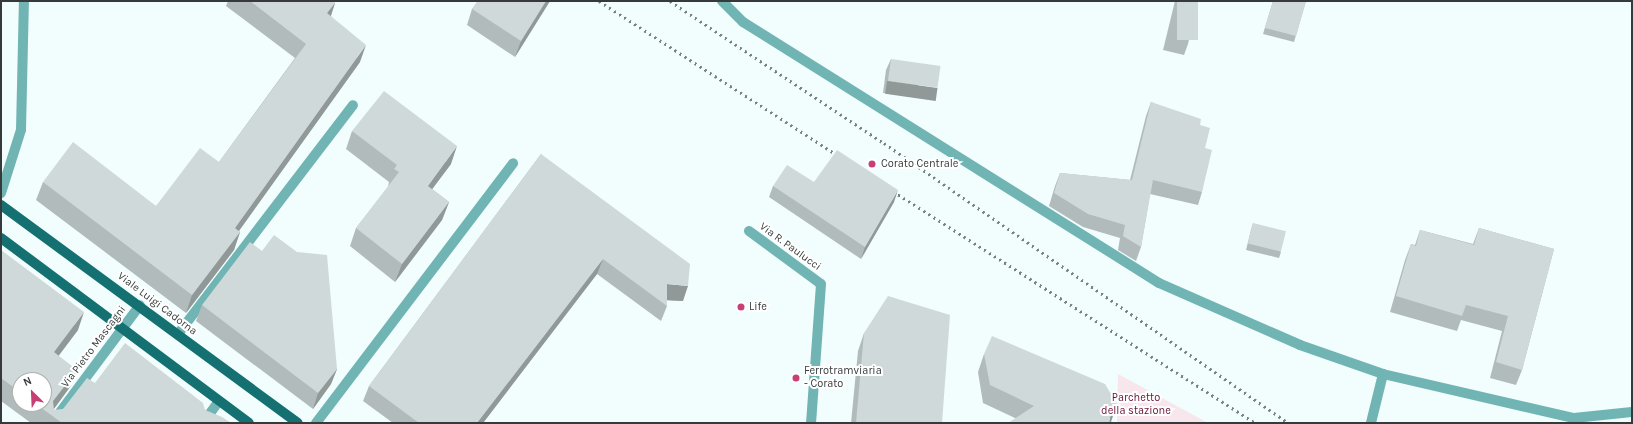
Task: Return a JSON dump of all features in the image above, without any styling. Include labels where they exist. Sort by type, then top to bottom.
[{"type":"main road","name":"Viale Luigi Cadorna","points":[[1,205],[140,305],[298,423]]},
{"type":"main road","points":[[1,238],[249,423]]},
{"type":"street","points":[[1,192],[21,130],[24,1]]},
{"type":"street","points":[[722,1],[742,22],[1159,283],[1300,345],[1383,374],[1574,418],[1632,412]]},
{"type":"street","points":[[178,334],[353,105]]},
{"type":"street","points":[[316,423],[513,163]]},
{"type":"street","name":"Via R. Paulucci","points":[[749,231],[821,284],[810,423]]},
{"type":"street","name":"Via Pietro Mascagni","points":[[52,423],[140,305]]},
{"type":"street","points":[[1371,423],[1383,374]]},
{"type":"street","points":[[203,423],[219,401]]},
{"type":"green space","name":"Parchetto della stazione","points":[[1118,374],[1208,423],[1117,423]]},
{"type":"building","points":[[250,1],[333,1],[335,3],[327,13],[366,45],[235,228],[240,232],[192,295],[43,182],[73,142],[156,206],[200,148],[219,162],[306,44]]},
{"type":"building","points":[[478,1],[546,1],[521,41],[472,9]]},
{"type":"building","points":[[1177,1],[1198,1],[1198,40],[1177,40]]},
{"type":"building","points":[[1273,1],[1306,1],[1296,36],[1265,28]]},
{"type":"building","points":[[891,59],[941,66],[937,88],[888,81]]},
{"type":"building","points":[[384,91],[457,146],[428,186],[449,202],[402,264],[356,228],[399,172],[394,169],[397,165],[352,131]]},
{"type":"building","points":[[1151,102],[1201,119],[1200,125],[1210,128],[1205,148],[1212,150],[1202,192],[1153,180],[1141,247],[1123,236],[1125,225],[1088,214],[1054,193],[1060,173],[1132,180]]},
{"type":"building","points":[[837,150],[898,190],[865,247],[773,186],[787,165],[814,182]]},
{"type":"building","points":[[541,154],[690,264],[688,286],[667,284],[667,306],[603,259],[477,423],[419,423],[369,386]]},
{"type":"building","points":[[1253,223],[1286,231],[1281,252],[1248,243]]},
{"type":"building","points":[[1479,228],[1554,249],[1522,370],[1496,362],[1508,316],[1466,305],[1462,316],[1396,296],[1411,244],[1416,246],[1420,230],[1474,245]]},
{"type":"building","points":[[274,235],[297,252],[327,255],[337,369],[318,393],[202,305],[250,242],[262,251]]},
{"type":"building","points":[[1,250],[84,312],[54,352],[77,370],[53,401],[54,410],[63,409],[87,378],[95,383],[125,343],[203,403],[205,410],[222,417],[231,423],[62,423],[47,412],[52,412],[52,372],[12,372],[12,386],[1,378]]},
{"type":"building","points":[[888,296],[950,315],[942,423],[856,423],[864,333]]},
{"type":"building","points":[[992,336],[1105,384],[1117,404],[1112,407],[1109,423],[1008,423],[1034,406],[990,385],[984,354]]},
{"type":"railway","points":[[599,1],[843,159]]},
{"type":"railway","points":[[670,1],[884,143],[1288,423]]},
{"type":"railway","points":[[888,188],[1256,423]]},
{"type":"place","name":"Corato Centrale","points":[[872,164]]},
{"type":"place","name":"Life","points":[[741,307]]},
{"type":"place","name":"Ferrotramviaria - Corato","points":[[796,378]]}]
